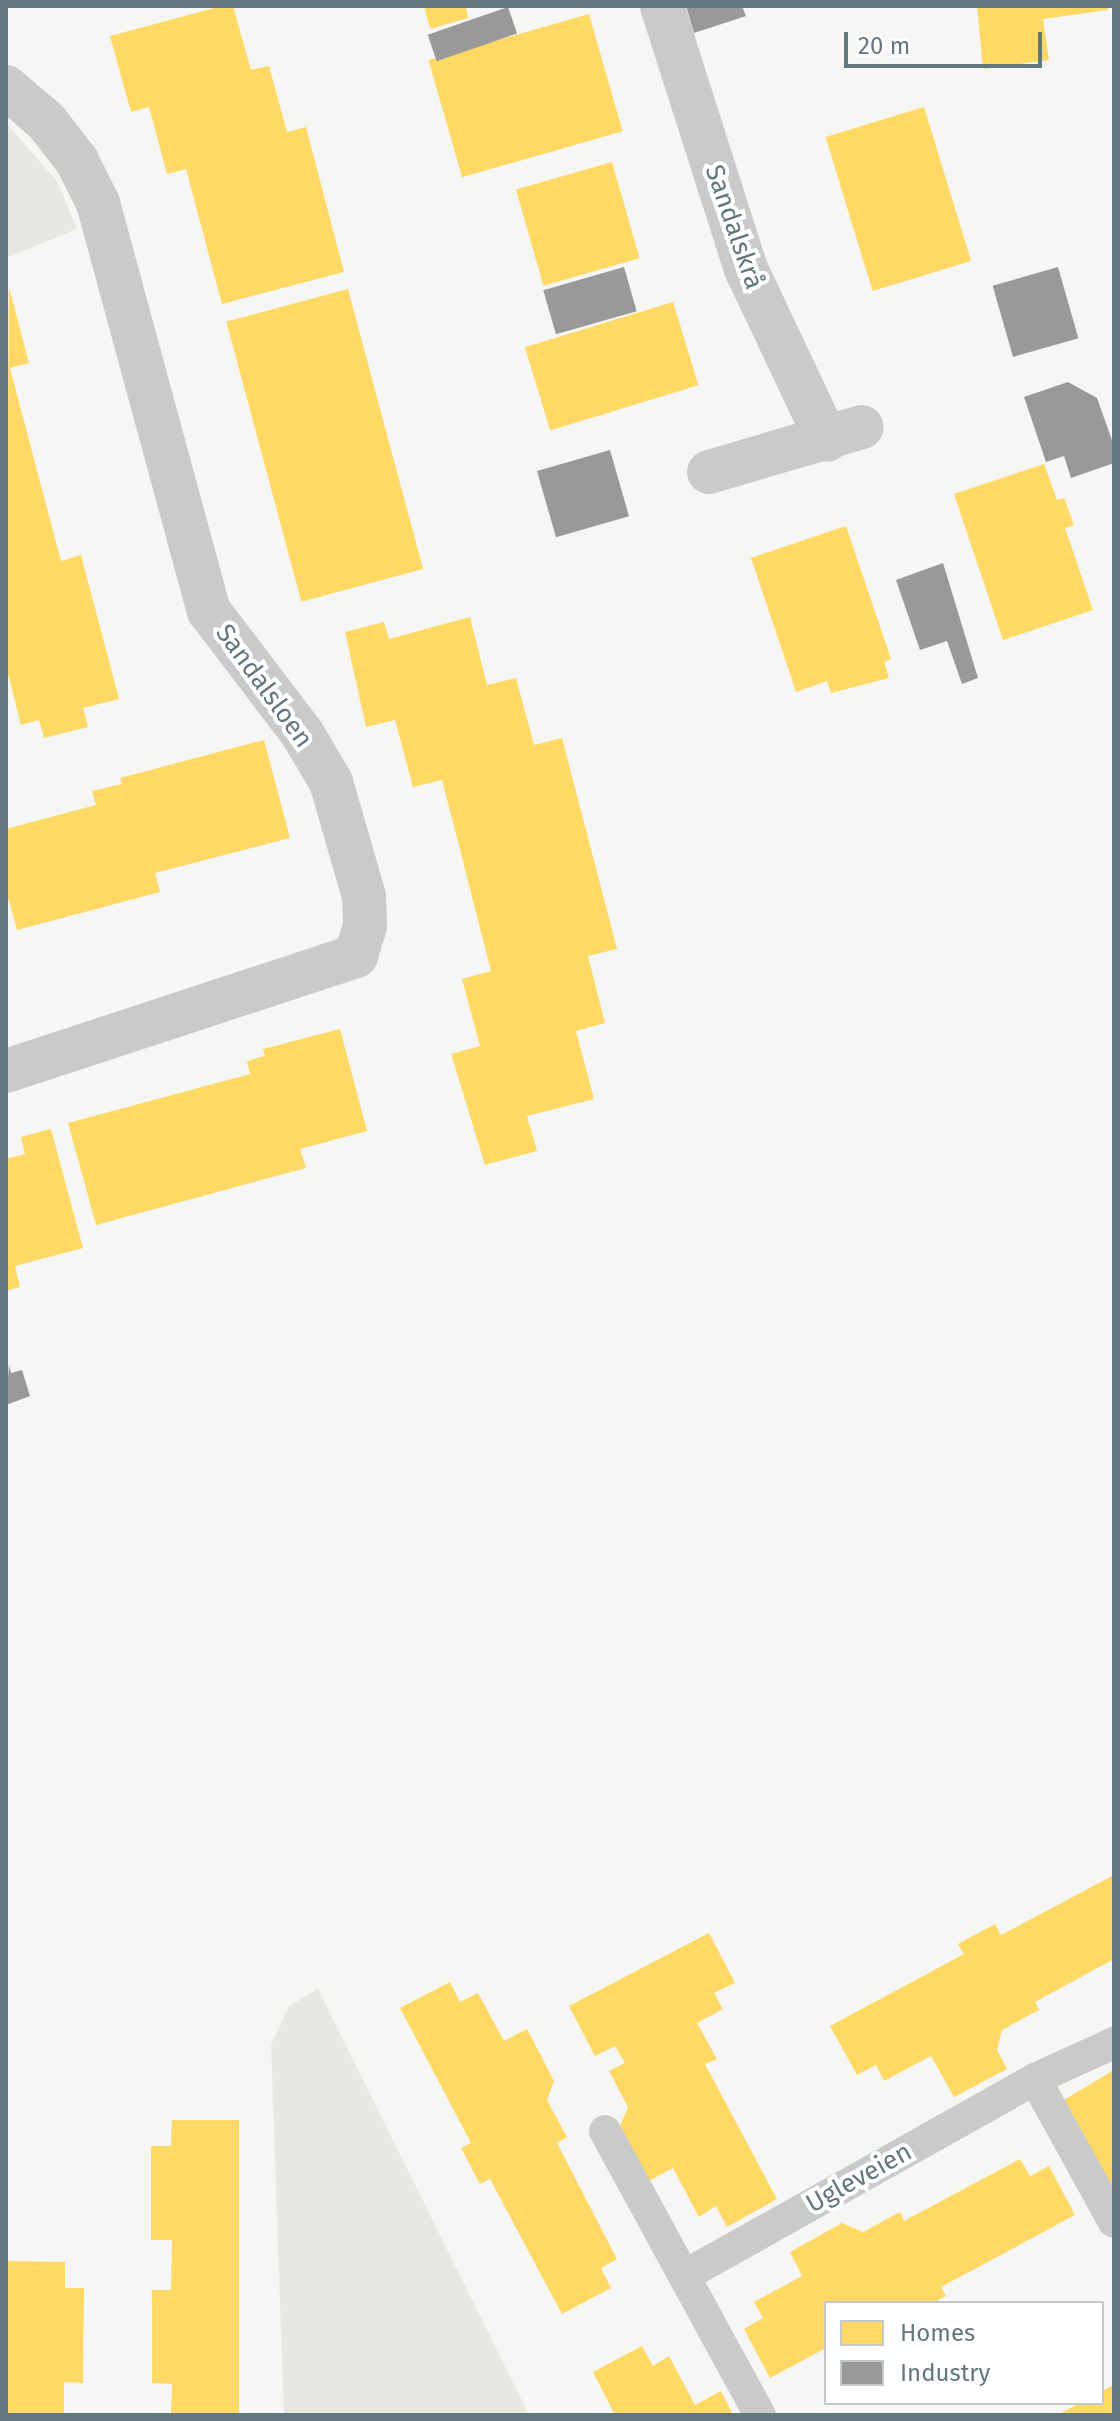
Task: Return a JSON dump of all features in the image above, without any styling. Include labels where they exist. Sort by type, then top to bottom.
[{"type":"street","name":"Sandalskrå","points":[[662,6],[746,269],[844,433],[709,472]]},
{"type":"street","name":"Sandalsloen","points":[[6,87],[46,121],[77,161],[98,203],[209,611],[302,733],[331,782],[364,896],[365,926],[356,956],[6,1071]]},
{"type":"lane","name":"Ugleveien","points":[[684,2276],[1035,2079],[1114,2043]]},
{"type":"lane","points":[[1035,2079],[1114,2222]]},
{"type":"lane","points":[[605,2131],[760,2415]]},
{"type":"shaded area","points":[[6,123],[57,181],[77,229],[6,258]]},
{"type":"shaded area","points":[[318,1989],[529,2415],[284,2415],[271,2045],[289,2006]]},
{"type":"building: Homes","points":[[222,6],[233,6],[251,70],[269,66],[287,132],[306,127],[344,272],[222,304],[186,169],[167,174],[149,107],[131,112],[110,36]]},
{"type":"building: Homes","points":[[424,6],[466,6],[468,18],[430,29]]},
{"type":"building: Homes","points":[[977,6],[1108,6],[1108,10],[1043,19],[1049,60],[983,69]]},
{"type":"building: Homes","points":[[589,14],[623,131],[462,177],[428,60]]},
{"type":"building: Homes","points":[[924,107],[971,261],[873,291],[826,137]]},
{"type":"building: Homes","points":[[612,162],[640,258],[543,286],[516,190]]},
{"type":"building: Homes","points":[[9,287],[29,363],[10,368],[61,561],[81,555],[119,699],[83,708],[88,727],[44,738],[39,720],[21,725],[6,666]]},
{"type":"building: Homes","points":[[348,289],[423,569],[301,602],[226,322]]},
{"type":"building: Homes","points":[[673,302],[698,385],[550,431],[525,347]]},
{"type":"building: Homes","points":[[1044,464],[1057,500],[1064,498],[1074,525],[1065,528],[1093,610],[1003,640],[954,494]]},
{"type":"building: Homes","points":[[846,526],[891,659],[884,662],[889,678],[831,693],[827,681],[796,692],[751,558]]},
{"type":"building: Homes","points":[[470,617],[487,685],[516,678],[534,745],[562,738],[617,949],[588,956],[605,1023],[576,1031],[594,1099],[527,1116],[537,1151],[485,1165],[451,1054],[480,1046],[462,979],[491,971],[442,780],[413,787],[395,720],[366,727],[345,632],[384,622],[389,639]]},
{"type":"building: Homes","points":[[264,740],[290,838],[155,873],[160,892],[17,930],[6,890],[6,829],[96,805],[92,791],[122,784],[120,778]]},
{"type":"building: Homes","points":[[340,1029],[367,1131],[300,1149],[306,1168],[96,1225],[68,1123],[250,1074],[247,1061],[265,1056],[263,1049]]},
{"type":"building: Homes","points":[[51,1129],[83,1248],[15,1266],[20,1287],[6,1291],[6,1159],[25,1154],[21,1137]]},
{"type":"building: Homes","points":[[1114,1875],[1114,1959],[1035,2002],[1039,2010],[1002,2030],[997,2050],[1007,2069],[954,2097],[931,2056],[884,2081],[876,2065],[857,2075],[830,2026],[964,1954],[958,1944],[995,1924],[1001,1935]]},
{"type":"building: Homes","points":[[709,1933],[735,1983],[714,1993],[723,2009],[697,2023],[717,2059],[705,2064],[777,2199],[727,2227],[716,2206],[699,2217],[673,2168],[649,2181],[620,2126],[628,2107],[609,2071],[625,2063],[615,2046],[595,2056],[569,2006]]},
{"type":"building: Homes","points":[[450,1982],[460,2002],[478,1993],[504,2041],[527,2029],[554,2081],[547,2100],[567,2137],[557,2143],[617,2259],[601,2268],[611,2288],[562,2314],[490,2179],[480,2184],[461,2148],[471,2143],[400,2008]]},
{"type":"building: Homes","points":[[1114,2070],[1114,2193],[1057,2104]]},
{"type":"building: Homes","points":[[172,2120],[239,2120],[239,2415],[171,2415],[172,2384],[152,2383],[152,2290],[171,2290],[172,2240],[151,2240],[151,2146],[171,2146]]},
{"type":"building: Homes","points":[[1020,2159],[1030,2176],[1049,2166],[1075,2215],[941,2287],[946,2296],[937,2301],[824,2301],[824,2349],[770,2378],[744,2329],[763,2318],[754,2302],[802,2276],[790,2252],[842,2223],[863,2232],[900,2212],[904,2221]]},
{"type":"building: Homes","points":[[6,2261],[65,2262],[65,2288],[84,2288],[83,2383],[64,2382],[64,2415],[6,2415]]},
{"type":"building: Homes","points":[[642,2346],[653,2366],[669,2356],[695,2405],[721,2391],[733,2415],[615,2415],[593,2372]]},
{"type":"building: Homes","points":[[1114,2385],[1114,2415],[1057,2415],[1076,2405],[1104,2405],[1104,2390]]},
{"type":"building: Industry","points":[[686,6],[742,6],[746,16],[694,33]]},
{"type":"building: Industry","points":[[508,7],[517,33],[437,61],[428,35]]},
{"type":"building: Industry","points":[[624,267],[637,311],[556,334],[543,290]]},
{"type":"building: Industry","points":[[1058,267],[1078,338],[1013,357],[993,286]]},
{"type":"building: Industry","points":[[1068,382],[1097,398],[1114,446],[1114,463],[1071,478],[1064,456],[1046,462],[1024,397]]},
{"type":"building: Industry","points":[[610,450],[629,516],[556,537],[537,471]]},
{"type":"building: Industry","points":[[943,563],[978,678],[962,684],[947,641],[920,650],[896,580]]},
{"type":"building: Industry","points":[[9,1365],[11,1373],[22,1370],[30,1396],[6,1405]]}]
